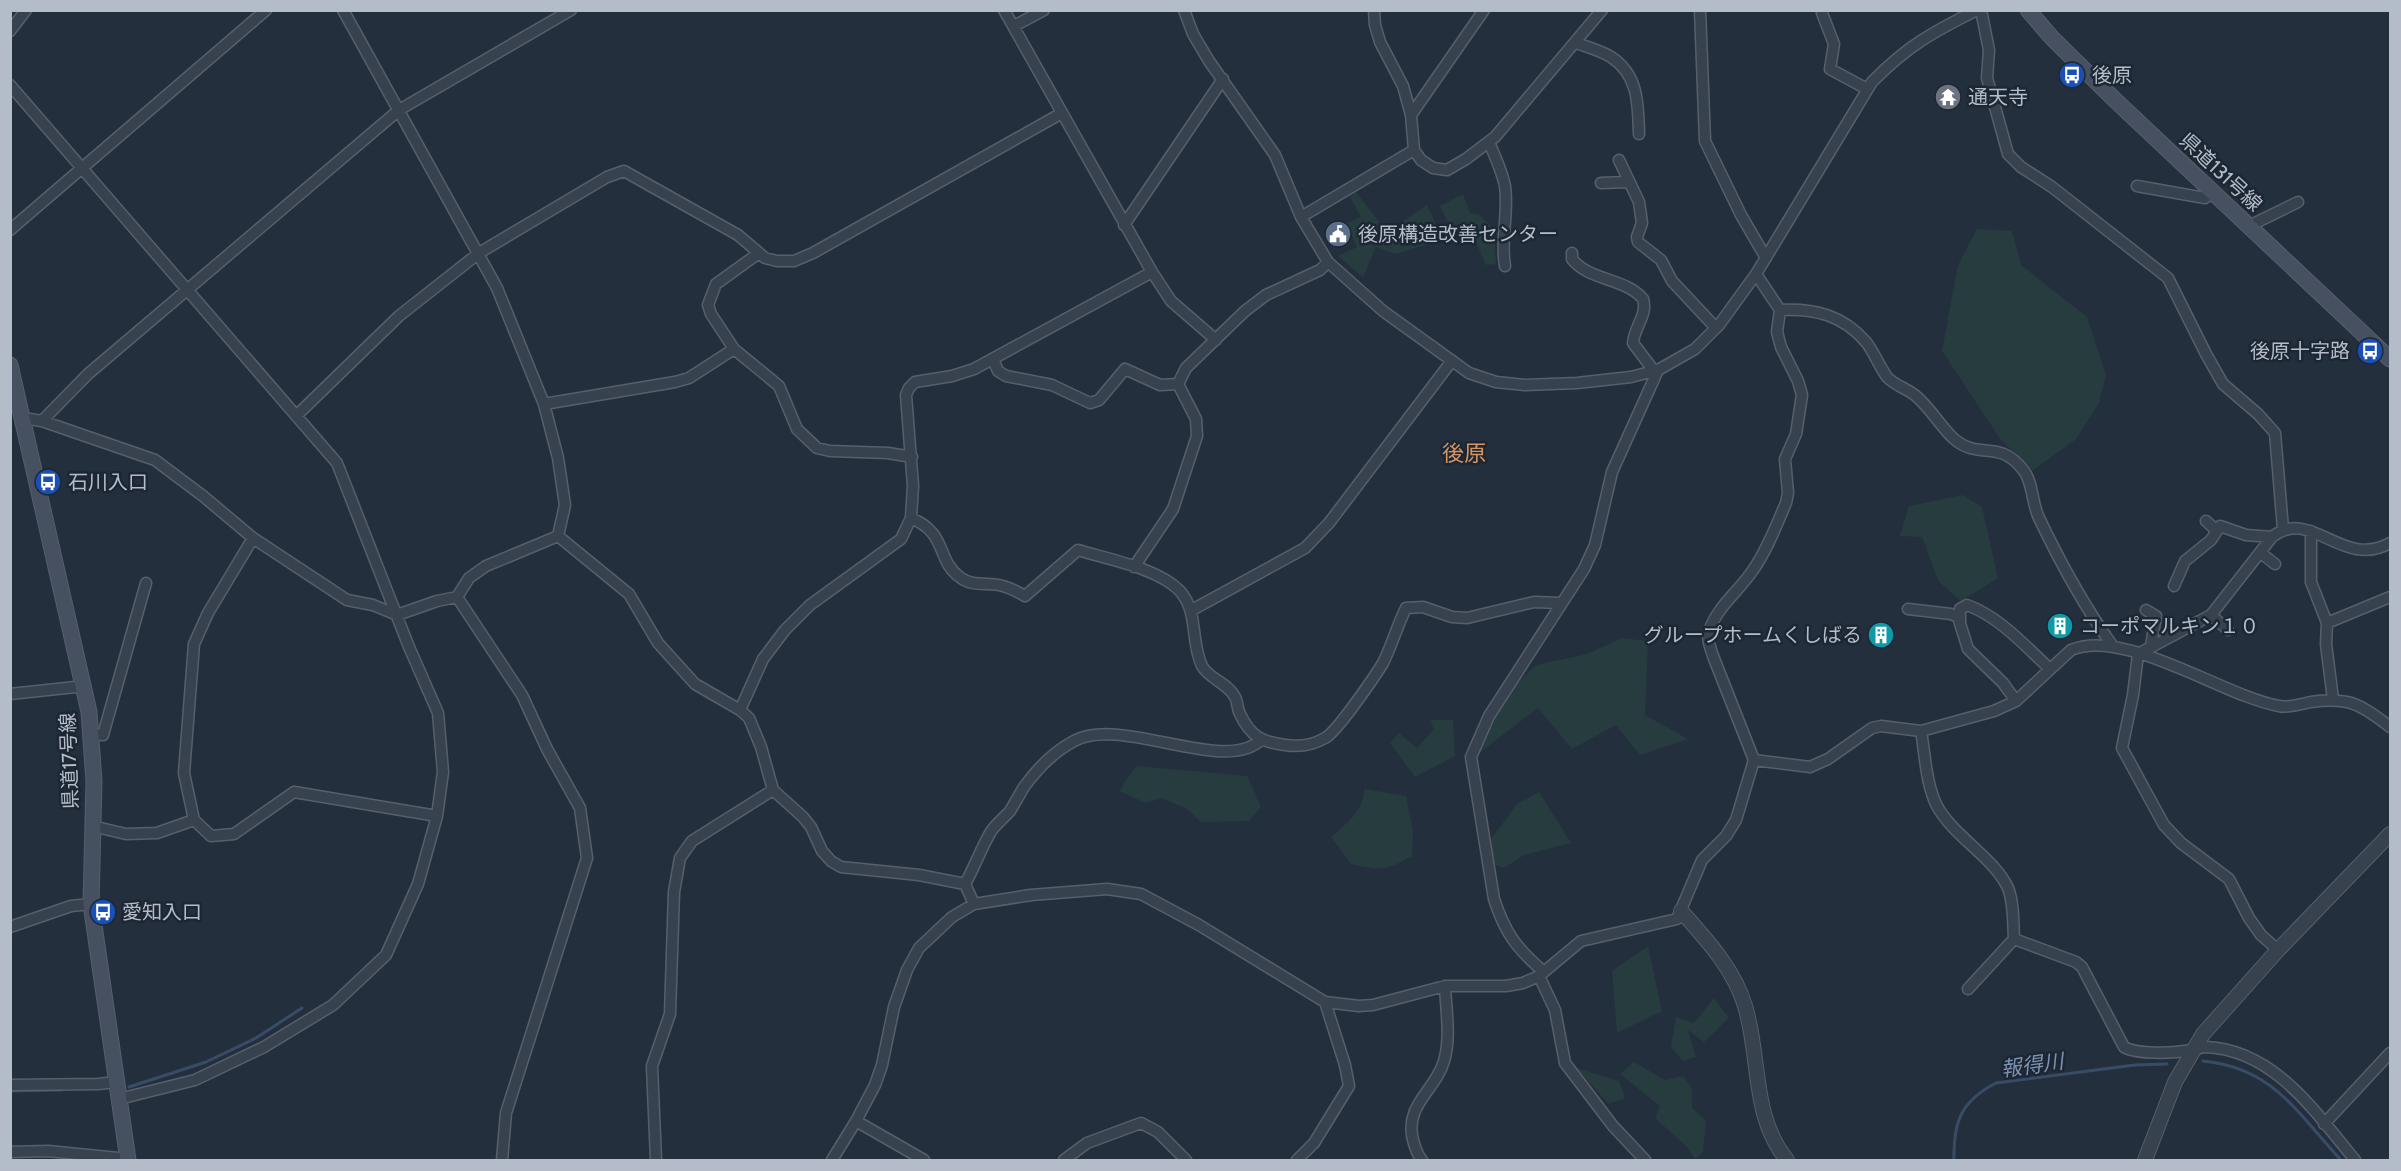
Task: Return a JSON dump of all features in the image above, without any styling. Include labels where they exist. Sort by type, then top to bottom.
[{"type":"main road","name":"県道131号線","points":[[2028,10],[2084,69],[2391,359]]},
{"type":"main road","name":"県道17号線","points":[[10,365],[85,686],[92,734],[91,904],[128,1160]]},
{"type":"street","points":[[10,31],[26,10]]},
{"type":"street","points":[[10,230],[266,10]]},
{"type":"street","points":[[343,10],[497,288],[544,405],[564,490],[565,505],[558,536]]},
{"type":"street","points":[[42,422],[88,374],[399,110],[571,10]]},
{"type":"street","points":[[1004,10],[1152,272],[1171,301],[1216,340]]},
{"type":"street","points":[[1014,26],[1044,10]]},
{"type":"street","points":[[1184,10],[1199,43],[1275,155],[1301,217],[1328,262],[1383,311],[1451,362],[1481,379],[1525,385],[1630,377],[1656,371],[1695,349],[1716,328],[1756,274],[1867,89],[1889,64],[1918,41],[1979,10],[1989,50],[1987,78],[2008,154],[2021,167],[2052,187],[2168,278],[2223,384],[2258,414],[2275,433],[2283,529]]},
{"type":"street","points":[[1374,10],[1380,42],[1403,86],[1412,115],[1414,150],[1421,160],[1433,168],[1447,170],[1489,142],[1526,102],[1602,10]]},
{"type":"street","points":[[1412,115],[1484,10]]},
{"type":"street","points":[[1700,10],[1705,141],[1741,215],[1766,258]]},
{"type":"street","points":[[1822,12],[1834,44],[1830,69],[1867,89]]},
{"type":"street","points":[[1576,43],[1612,57],[1628,76],[1635,87],[1638,99],[1640,134]]},
{"type":"street","points":[[1124,225],[1223,79]]},
{"type":"street","points":[[10,85],[337,463],[438,713],[443,772],[437,816],[418,884],[386,956],[333,1005],[264,1047],[195,1080],[119,1099]]},
{"type":"street","points":[[296,416],[399,316],[479,253],[607,177],[624,171],[738,235],[759,253],[777,261],[794,261],[813,253],[1062,113]]},
{"type":"street","points":[[1489,142],[1505,188],[1502,249],[1505,266]]},
{"type":"street","points":[[1301,217],[1414,150]]},
{"type":"street","points":[[1619,160],[1639,202],[1642,223],[1637,237],[1638,242],[1661,260],[1672,281],[1716,328]]},
{"type":"street","points":[[1601,183],[1628,182]]},
{"type":"street","points":[[2138,186],[2205,198],[2212,192]]},
{"type":"street","points":[[2249,226],[2298,202]]},
{"type":"street","points":[[759,253],[716,284],[708,305],[711,314],[734,349],[779,386],[797,429],[807,441],[830,451],[888,453],[912,457]]},
{"type":"street","points":[[1572,253],[1572,260],[1584,270],[1630,289],[1643,299],[1644,312],[1634,334],[1634,343],[1656,371]]},
{"type":"street","points":[[1178,384],[1186,368],[1245,311],[1266,295],[1320,270],[1328,262]]},
{"type":"street","points":[[740,710],[764,659],[784,630],[810,605],[902,539],[911,518],[913,486],[906,395],[909,388],[915,382],[952,376],[974,369],[1152,272]]},
{"type":"street","points":[[832,1161],[875,1085],[882,1065],[894,1007],[907,970],[919,948],[952,917],[974,904],[1031,895],[1107,889],[1141,894],[1199,925],[1325,1002],[1344,1006],[1373,1005],[1445,986],[1506,986],[1523,983],[1542,974],[1581,941],[1677,919],[1702,860],[1726,836],[1736,820],[1754,759],[1708,640],[1716,612],[1736,593],[1754,569],[1786,503],[1788,493],[1785,459],[1796,434],[1802,395],[1777,332],[1780,310],[1756,274]]},
{"type":"street","points":[[1780,310],[1802,309],[1824,313],[1846,322],[1866,343],[1888,379],[1915,394],[1933,411],[1952,438],[1969,449],[2001,451],[2010,456],[2025,473],[2032,501],[2044,528],[2086,608],[2112,645]]},
{"type":"street","points":[[544,405],[675,382],[688,378],[734,349]]},
{"type":"street","points":[[993,359],[999,371],[1006,376],[1052,385],[1090,403],[1099,400],[1125,369],[1160,385],[1178,384]]},
{"type":"street","points":[[1192,610],[1305,548],[1329,523],[1451,362]]},
{"type":"street","points":[[1646,1161],[1613,1126],[1565,1063],[1556,1010],[1542,974],[1512,942],[1501,921],[1494,899],[1471,757],[1489,716],[1584,569],[1595,545],[1612,472],[1656,371]]},
{"type":"street","points":[[1134,567],[1167,522],[1197,436],[1196,419],[1178,384]]},
{"type":"street","points":[[23,418],[42,422],[154,460],[203,496],[253,538],[348,600],[373,605],[397,615],[437,601],[457,597],[469,578],[486,566],[558,536]]},
{"type":"street","points":[[911,518],[926,524],[934,534],[955,573],[963,580],[975,584],[1002,586],[1025,596],[1078,550],[1134,567],[1166,580],[1177,588],[1189,602],[1198,654],[1203,669],[1235,697],[1239,713],[1252,734],[1264,742],[1293,746],[1310,744],[1327,737],[1383,663],[1406,608],[1417,606],[1452,617],[1467,618],[1534,602],[1561,603]]},
{"type":"street","points":[[2206,521],[2216,530]]},
{"type":"street","points":[[2174,586],[2185,561],[2211,540],[2220,526],[2247,535],[2272,537]]},
{"type":"street","points":[[2138,654],[2211,615],[2261,554],[2272,537],[2283,529],[2297,528],[2311,531],[2338,544],[2366,552],[2391,543]]},
{"type":"street","points":[[2311,531],[2312,582],[2327,623],[2326,644],[2333,699]]},
{"type":"street","points":[[558,536],[629,594],[658,643],[695,684],[740,710],[749,718],[761,747],[773,790],[803,817],[811,827],[822,851],[831,861],[841,867],[920,875],[965,884]]},
{"type":"street","points":[[253,538],[208,613],[194,644],[184,773],[194,820],[211,836],[234,834],[294,792],[437,816]]},
{"type":"street","points":[[2261,554],[2274,564]]},
{"type":"street","points":[[92,734],[103,735],[146,583]]},
{"type":"street","points":[[457,597],[522,695],[547,749],[580,808],[587,858],[506,1113],[502,1161]]},
{"type":"street","points":[[2327,623],[2391,597]]},
{"type":"street","points":[[1960,622],[1960,609],[1967,605],[1982,610],[2050,669]]},
{"type":"street","points":[[1908,609],[1951,614],[1958,617],[1968,649],[2003,683],[2016,701]]},
{"type":"street","points":[[2146,610],[2156,616],[2151,646]]},
{"type":"street","points":[[2211,615],[2228,630]]},
{"type":"street","points":[[1754,759],[1810,767],[1828,759],[1872,728],[1881,726],[1921,731],[1994,711],[2016,701],[2070,650],[2080,646],[2112,645],[2178,667],[2260,702],[2283,707],[2333,699],[2360,705],[2391,727]]},
{"type":"street","points":[[2138,654],[2133,695],[2122,748],[2164,825],[2181,843],[2229,879],[2249,918],[2261,935],[2278,950]]},
{"type":"street","points":[[10,694],[85,686]]},
{"type":"street","points":[[1921,731],[1936,804],[1946,819],[1988,862],[2007,887],[2011,899],[2014,939],[1968,989]]},
{"type":"street","points":[[974,904],[965,884],[990,832],[1011,809],[1033,776],[1056,753],[1075,740],[1095,734],[1109,734],[1174,743],[1191,749],[1235,750],[1246,749],[1261,740]]},
{"type":"street","points":[[656,1161],[652,1066],[670,1014],[674,892],[681,858],[692,841],[773,790]]},
{"type":"street","points":[[92,826],[126,834],[157,833],[194,820]]},
{"type":"street","points":[[2145,1161],[2175,1082],[2192,1050],[2224,1009],[2278,950],[2391,834]]},
{"type":"street","points":[[10,927],[71,906],[91,904]]},
{"type":"street","points":[[1681,910],[1711,945],[1737,987],[1745,1005],[1753,1041],[1761,1108],[1769,1132],[1787,1161]]},
{"type":"street","points":[[2014,939],[2076,962],[2082,967],[2124,1047],[2133,1052],[2192,1050],[2204,1047],[2232,1053],[2268,1068],[2286,1080],[2355,1161]]},
{"type":"street","points":[[1422,1161],[1414,1146],[1410,1131],[1416,1105],[1444,1061],[1447,1045],[1445,986]]},
{"type":"street","points":[[1297,1161],[1314,1143],[1349,1086],[1345,1065],[1325,1002]]},
{"type":"street","points":[[2324,1124],[2391,1053]]},
{"type":"street","points":[[10,1085],[116,1082]]},
{"type":"street","points":[[856,1121],[924,1161]]},
{"type":"street","points":[[1065,1161],[1087,1143],[1141,1123],[1158,1132],[1185,1161]]},
{"type":"street","points":[[10,1152],[48,1151],[128,1160]]},
{"type":"green space","points":[[1356,192],[1387,232],[1427,205],[1443,240],[1395,254],[1376,247],[1363,277],[1338,256],[1357,247],[1346,224],[1361,217],[1350,197]]},
{"type":"green space","points":[[1463,194],[1470,213],[1478,214],[1494,229],[1496,264],[1486,265],[1469,226],[1453,232],[1440,206]]},
{"type":"green space","points":[[1977,229],[2012,231],[2021,265],[2087,317],[2106,375],[2099,403],[2076,439],[2033,470],[2001,440],[1942,351],[1958,265]]},
{"type":"green space","points":[[1963,495],[1982,507],[1998,578],[1961,601],[1939,582],[1922,537],[1900,536],[1909,506]]},
{"type":"green space","points":[[1622,638],[1648,641],[1645,715],[1688,739],[1640,755],[1616,725],[1572,749],[1538,708],[1479,753],[1494,718],[1514,686],[1536,665],[1587,654]]},
{"type":"green space","points":[[1430,720],[1453,720],[1455,756],[1415,777],[1390,743],[1399,733],[1417,748],[1434,729]]},
{"type":"green space","points":[[1136,766],[1247,776],[1261,807],[1249,821],[1201,822],[1187,809],[1162,798],[1146,803],[1119,791]]},
{"type":"green space","points":[[1364,789],[1406,796],[1413,831],[1412,856],[1395,865],[1383,868],[1351,864],[1331,837],[1358,810]]},
{"type":"green space","points":[[1539,792],[1571,843],[1524,855],[1504,868],[1494,864],[1491,839],[1517,804]]},
{"type":"green space","points":[[1648,946],[1662,1011],[1617,1033],[1612,971]]},
{"type":"green space","points":[[1714,998],[1729,1018],[1704,1042],[1688,1030],[1696,1057],[1683,1061],[1671,1047],[1676,1017],[1694,1023]]},
{"type":"green space","points":[[1634,1062],[1665,1080],[1683,1076],[1692,1089],[1692,1108],[1706,1121],[1703,1152],[1695,1159],[1686,1146],[1655,1118],[1660,1106],[1620,1074]]},
{"type":"green space","points":[[1576,1068],[1619,1081],[1625,1098],[1609,1104]]},
{"type":"waterway","points":[[129,1087],[206,1062],[256,1038],[302,1008]]},
{"type":"waterway","name":"報得川","points":[[2203,1061],[2228,1065],[2266,1083],[2297,1110],[2341,1160]]},
{"type":"waterway","name":"報得川","points":[[1954,1160],[1955,1134],[1962,1114],[1975,1097],[1996,1083],[2135,1065],[2167,1064]]},
{"type":"waterway","points":[[10,1091],[62,1090]]},
{"type":"place","name":"後原","points":[[2072,75]]},
{"type":"place","name":"通天寺","points":[[1948,97]]},
{"type":"place","name":"後原構造改善センター","points":[[1338,234]]},
{"type":"place","name":"後原十字路","points":[[2370,351]]},
{"type":"place","name":"石川入口","points":[[48,482]]},
{"type":"place","name":"コーポマルキン１０","points":[[2060,626]]},
{"type":"place","name":"グループホームくしばる","points":[[1881,635]]},
{"type":"place","name":"愛知入口","points":[[103,912]]},
{"type":"district","name":"後原","points":[[1464,453]]}]
